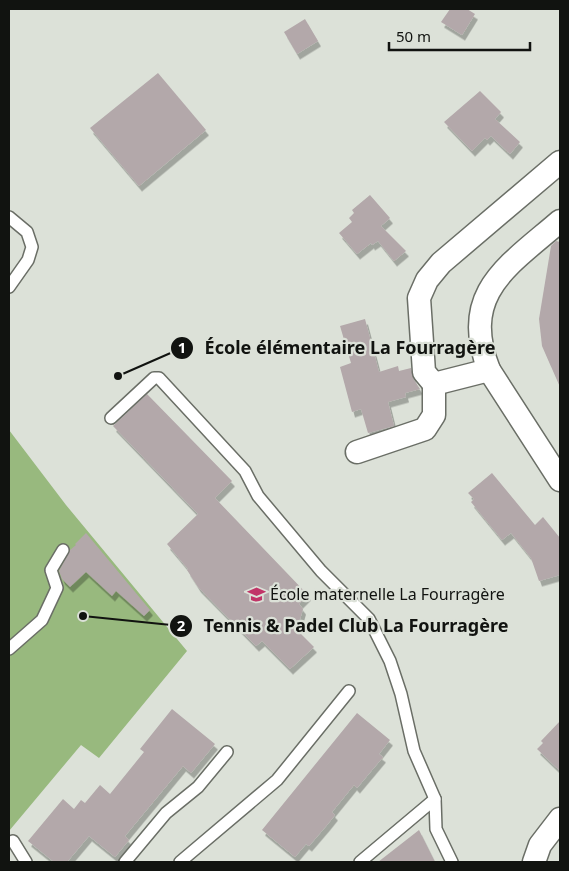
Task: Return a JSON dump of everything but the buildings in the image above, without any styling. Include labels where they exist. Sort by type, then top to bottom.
[{"type":"street","points":[[357,452],[425,429],[430,424],[434,415],[434,384],[424,372],[419,322],[419,298],[427,280],[441,263],[560,162]]},
{"type":"street","points":[[560,221],[504,269],[494,281],[484,300],[479,324],[481,350],[489,370],[560,480]]},
{"type":"street","points":[[434,384],[489,370]]},
{"type":"street","points":[[534,862],[540,845],[560,819]]},
{"type":"lane","points":[[9,217],[27,232],[32,248],[28,260],[9,287]]},
{"type":"lane","points":[[111,418],[154,378],[159,378],[245,471],[258,496],[321,571],[368,619],[390,661],[401,694],[414,751],[435,800],[436,829],[452,862]]},
{"type":"lane","points":[[9,649],[42,620],[58,588],[51,570],[63,550]]},
{"type":"lane","points":[[180,862],[277,780],[349,691]]},
{"type":"lane","points":[[125,862],[166,813],[198,787],[227,752]]},
{"type":"lane","points":[[360,862],[435,800]]},
{"type":"lane","points":[[13,841],[26,862]]},
{"type":"green space","points":[[9,430],[66,505],[187,651],[99,758],[81,745],[9,831]]},
{"type":"place","name":"École élémentaire La Fourragère","points":[[118,376]]},
{"type":"place","name":"École maternelle La Fourragère","points":[[256,594]]},
{"type":"place","name":"Tennis & Padel Club La Fourragère","points":[[83,616]]}]
